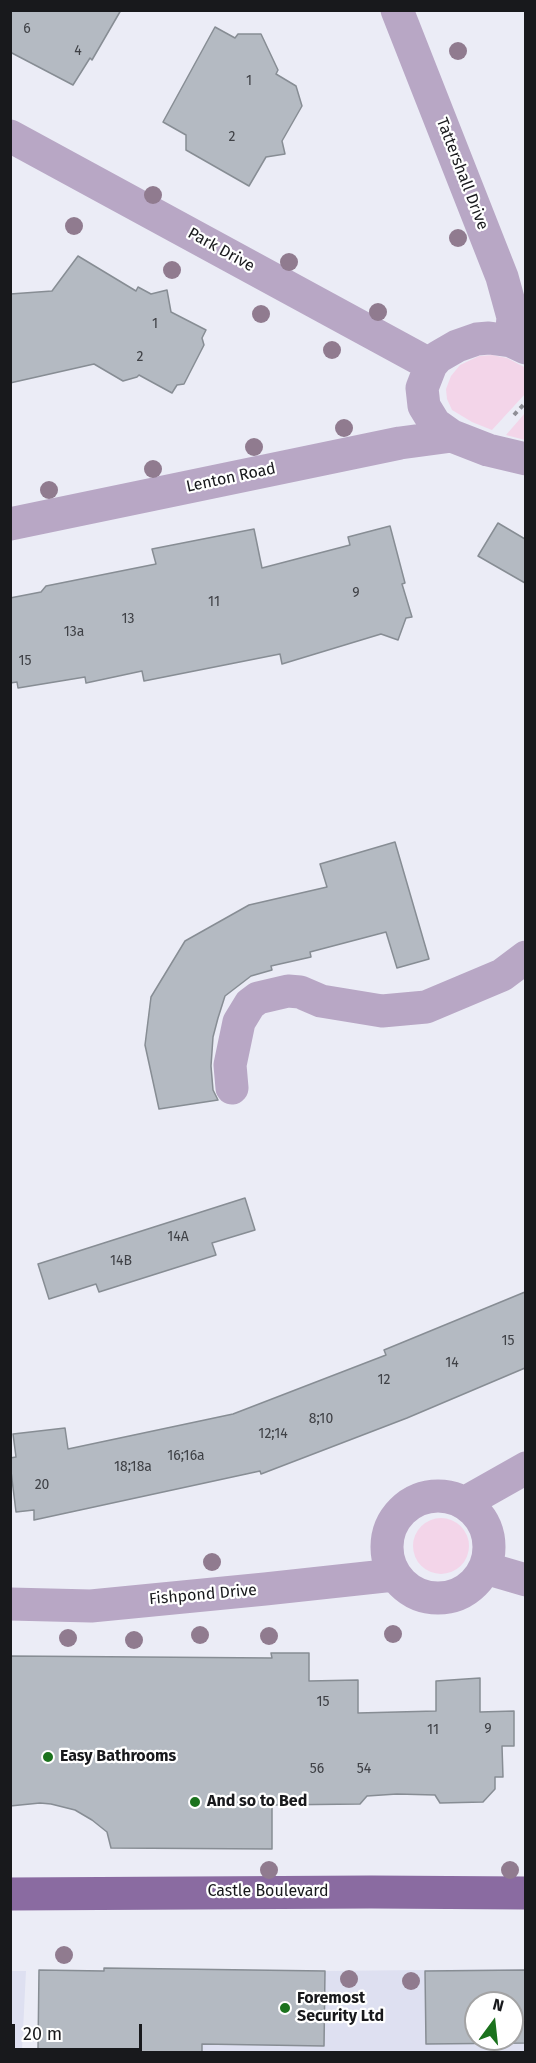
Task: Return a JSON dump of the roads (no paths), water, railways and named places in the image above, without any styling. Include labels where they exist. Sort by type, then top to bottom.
[{"type":"main road","name":"Castle Boulevard","points":[[10,1894],[525,1893]]},
{"type":"street","name":"Tattershall Drive","points":[[397,10],[502,277],[518,344]]},
{"type":"street","name":"Park Drive","points":[[10,136],[431,365]]},
{"type":"street","points":[[431,365],[438,357],[457,346],[477,339],[489,338],[518,344]]},
{"type":"street","name":"Lenton Road","points":[[431,365],[422,388],[424,406],[435,424],[452,436],[488,450],[525,459]]},
{"type":"street","name":"Lenton Road","points":[[10,524],[400,443],[452,436]]},
{"type":"street","points":[[232,1088],[230,1065],[239,1022],[250,1004],[258,998],[288,991],[300,992],[321,1001],[382,1011],[426,1007],[502,975],[525,957]]},
{"type":"street","points":[[464,1503],[525,1468]]},
{"type":"street","points":[[435,1496],[450,1497],[464,1503],[476,1512],[489,1538],[489,1554],[485,1568],[471,1587],[455,1595],[430,1598],[413,1592],[394,1575],[387,1546],[389,1531],[402,1512],[420,1499],[435,1496]]},
{"type":"street","points":[[485,1568],[525,1580]]},
{"type":"street","name":"Fishpond Drive","points":[[10,1604],[91,1606],[394,1575]]},
{"type":"place","name":"Easy Bathrooms","points":[[48,1757]]},
{"type":"place","name":"And so to Bed","points":[[195,1802]]},
{"type":"place","name":"Foremost Security Ltd","points":[[285,2008]]}]
